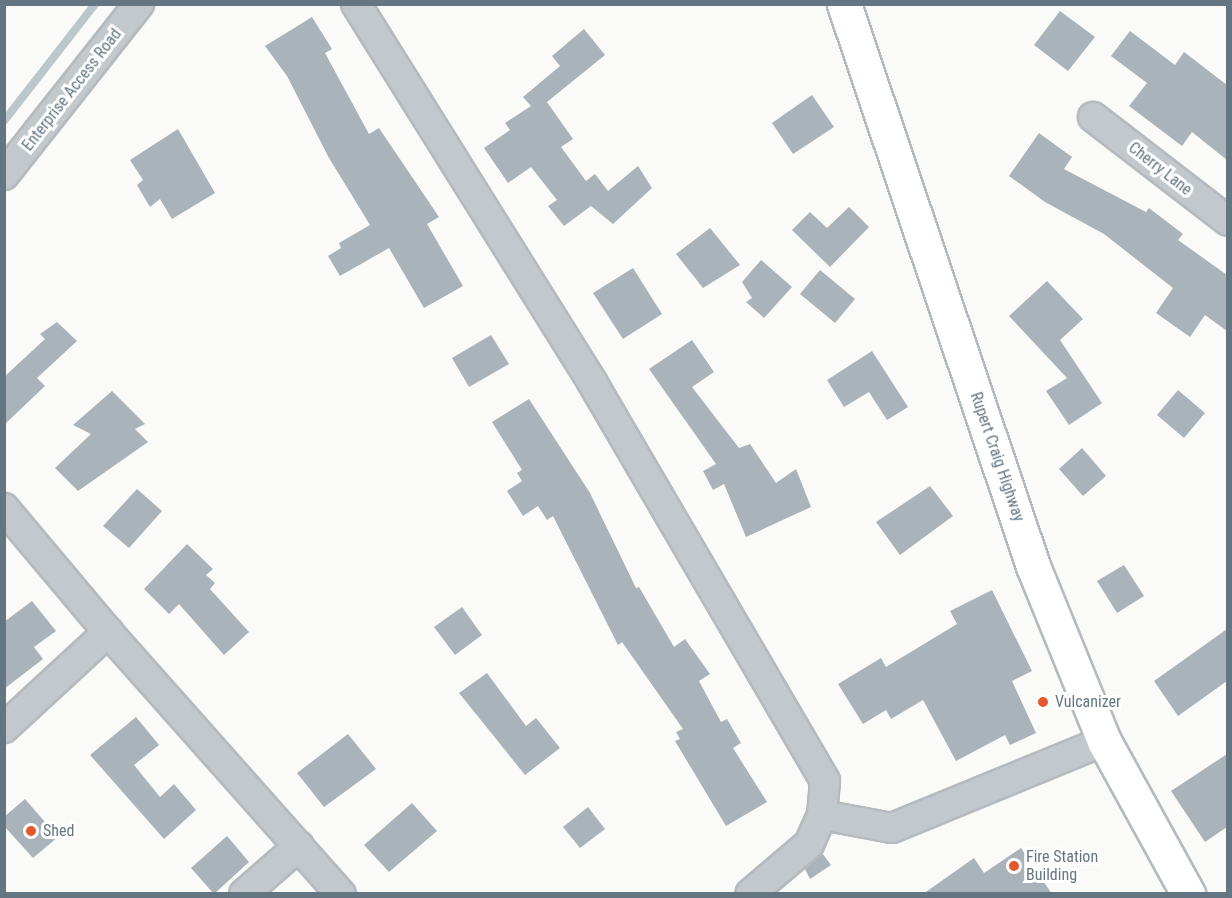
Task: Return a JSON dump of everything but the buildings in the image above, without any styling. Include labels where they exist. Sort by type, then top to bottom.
[{"type":"main road","name":"Rupert Craig Highway","points":[[844,4],[1033,566],[1104,741],[1188,894]]},
{"type":"street","name":"Enterprise Access Road","points":[[4,175],[139,4]]},
{"type":"street","points":[[356,4],[592,382],[825,782],[822,815],[808,844],[750,894]]},
{"type":"street","name":"Cherry Lane","points":[[1094,117],[1227,221]]},
{"type":"street","points":[[4,508],[108,632],[341,894]]},
{"type":"street","points":[[4,729],[108,632]]},
{"type":"street","points":[[822,815],[892,828],[1104,741]]},
{"type":"street","points":[[244,894],[299,846]]},
{"type":"waterway","points":[[4,121],[95,4]]},
{"type":"place","name":"Vulcanizer","points":[[1043,702]]},
{"type":"place","name":"Shed","points":[[31,831]]},
{"type":"place","name":"Fire Station Building","points":[[1014,866]]}]
